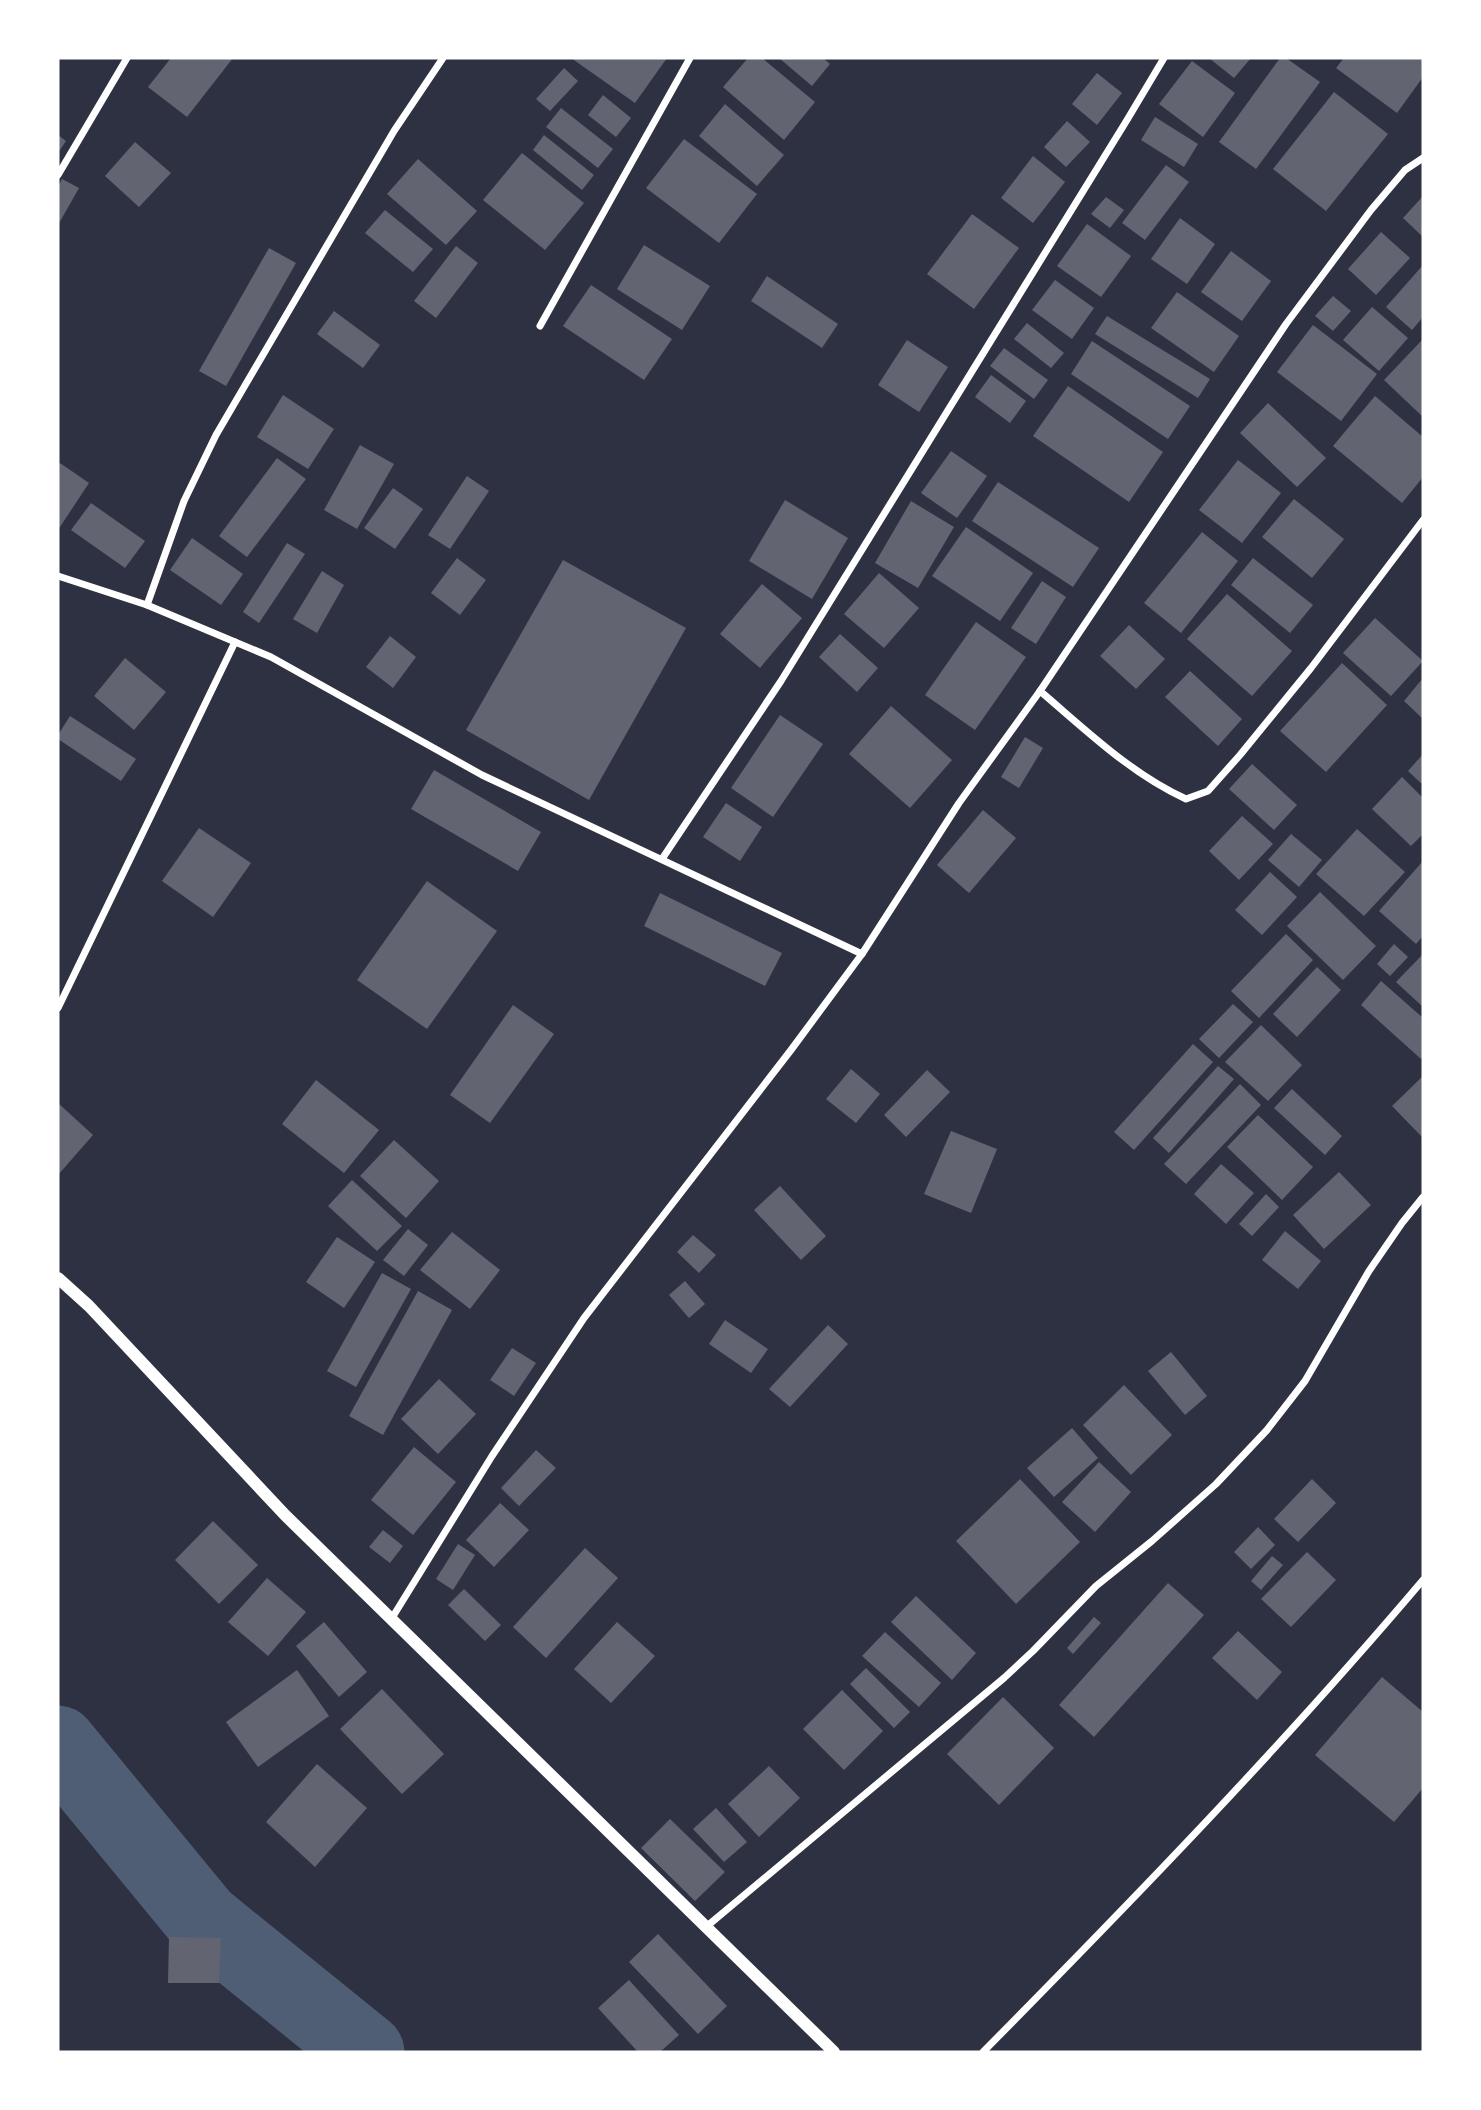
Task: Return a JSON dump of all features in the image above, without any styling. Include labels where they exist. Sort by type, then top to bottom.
[{"type":"street","points":[[58,175],[127,58]]},
{"type":"street","points":[[147,605],[184,501],[216,435],[394,131],[443,58]]},
{"type":"street","points":[[540,326],[690,58]]},
{"type":"street","points":[[662,859],[781,681],[1164,58]]},
{"type":"street","points":[[392,1618],[492,1456],[584,1318],[862,954],[959,803],[1040,691],[1286,324],[1371,210],[1405,170],[1423,158]]},
{"type":"street","points":[[1040,691],[1159,787],[1186,799],[1208,791],[1311,668],[1423,520]]},
{"type":"street","points":[[58,576],[147,605],[271,657],[482,775],[862,954]]},
{"type":"street","points":[[58,1008],[235,642]]},
{"type":"street","points":[[705,1928],[1004,1678],[1096,1586],[1216,1484],[1267,1430],[1305,1381],[1369,1271],[1423,1197]]},
{"type":"street","points":[[58,1278],[89,1306],[285,1515],[834,2052]]},
{"type":"street","points":[[983,2052],[1217,1811],[1357,1658],[1423,1580]]},
{"type":"building","points":[[171,58],[233,58],[187,117],[148,87]]},
{"type":"building","points":[[571,58],[667,58],[635,103]]},
{"type":"building","points":[[748,58],[762,58],[815,102],[784,140],[723,87]]},
{"type":"building","points":[[779,58],[823,58],[830,64],[812,86]]},
{"type":"building","points":[[1209,58],[1251,58],[1234,78]]},
{"type":"building","points":[[1280,58],[1286,58],[1320,82],[1256,169],[1219,142]]},
{"type":"building","points":[[1344,58],[1423,58],[1423,77],[1397,113],[1336,68]]},
{"type":"building","points":[[1192,61],[1235,93],[1203,137],[1159,104]]},
{"type":"building","points":[[564,68],[578,81],[550,111],[536,99]]},
{"type":"building","points":[[1097,73],[1122,93],[1097,125],[1072,104]]},
{"type":"building","points":[[1334,92],[1388,134],[1326,211],[1273,169]]},
{"type":"building","points":[[603,95],[631,118],[616,137],[588,115]]},
{"type":"building","points":[[725,104],[784,155],[757,186],[699,136]]},
{"type":"building","points":[[561,108],[613,149],[598,168],[546,127]]},
{"type":"building","points":[[1155,117],[1198,144],[1184,167],[1141,140]]},
{"type":"building","points":[[1067,121],[1090,142],[1066,167],[1044,147]]},
{"type":"building","points":[[58,135],[66,141],[58,153]]},
{"type":"building","points":[[544,135],[594,175],[582,190],[533,150]]},
{"type":"building","points":[[684,139],[757,194],[719,243],[646,188]]},
{"type":"building","points":[[135,142],[171,173],[139,207],[105,176]]},
{"type":"building","points":[[522,153],[584,203],[545,250],[483,200]]},
{"type":"building","points":[[1033,156],[1065,182],[1033,223],[1001,198]]},
{"type":"building","points":[[418,159],[477,211],[446,245],[387,194]]},
{"type":"building","points":[[1166,165],[1189,182],[1145,240],[1122,223]]},
{"type":"building","points":[[62,179],[79,188],[58,225],[58,187]]},
{"type":"building","points":[[1423,196],[1423,237],[1403,218]]},
{"type":"building","points":[[1106,197],[1124,210],[1110,228],[1091,214]]},
{"type":"building","points":[[385,210],[433,249],[413,272],[365,233]]},
{"type":"building","points":[[972,214],[1019,248],[974,309],[927,274]]},
{"type":"building","points":[[1180,218],[1215,244],[1187,284],[1151,259]]},
{"type":"building","points":[[1087,224],[1131,256],[1101,297],[1057,266]]},
{"type":"building","points":[[1381,232],[1410,258],[1376,295],[1348,269]]},
{"type":"building","points":[[644,245],[710,286],[682,330],[617,289]]},
{"type":"building","points":[[456,246],[478,263],[436,318],[414,301]]},
{"type":"building","points":[[269,248],[296,263],[226,386],[199,371]]},
{"type":"building","points":[[1231,251],[1271,281],[1242,321],[1201,292]]},
{"type":"building","points":[[1423,265],[1423,317],[1412,330],[1386,307]]},
{"type":"building","points":[[767,276],[838,324],[822,348],[751,301]]},
{"type":"building","points":[[1055,280],[1094,308],[1072,339],[1032,310]]},
{"type":"building","points":[[591,285],[672,339],[644,380],[563,326]]},
{"type":"building","points":[[1177,292],[1239,336],[1214,372],[1151,328]]},
{"type":"building","points":[[1333,296],[1351,311],[1333,331],[1315,316]]},
{"type":"building","points":[[1372,307],[1408,338],[1379,371],[1343,340]]},
{"type":"building","points":[[334,311],[380,345],[363,368],[317,334]]},
{"type":"building","points":[[1107,316],[1210,379],[1198,398],[1095,334]]},
{"type":"building","points":[[1027,323],[1064,353],[1051,368],[1014,339]]},
{"type":"building","points":[[1313,325],[1377,374],[1341,421],[1277,372]]},
{"type":"building","points":[[1423,339],[1423,417],[1384,380]]},
{"type":"building","points":[[907,340],[948,367],[919,412],[878,385]]},
{"type":"building","points":[[1092,341],[1190,406],[1168,439],[1071,374]]},
{"type":"building","points":[[1004,348],[1048,380],[1034,399],[990,366]]},
{"type":"building","points":[[991,375],[1026,401],[1010,423],[975,397]]},
{"type":"building","points":[[1068,386],[1163,452],[1129,502],[1033,436]]},
{"type":"building","points":[[283,395],[334,429],[308,469],[257,437]]},
{"type":"building","points":[[1375,396],[1423,437],[1423,477],[1402,503],[1333,446]]},
{"type":"building","points":[[1268,403],[1326,458],[1297,487],[1240,433]]},
{"type":"building","points":[[360,445],[394,464],[357,529],[324,510]]},
{"type":"building","points":[[951,451],[987,476],[957,518],[921,493]]},
{"type":"building","points":[[277,458],[306,479],[247,557],[219,536]]},
{"type":"building","points":[[1238,460],[1281,493],[1242,543],[1199,510]]},
{"type":"building","points":[[60,463],[89,483],[58,530],[58,466]]},
{"type":"building","points":[[467,476],[489,491],[450,549],[428,535]]},
{"type":"building","points":[[998,482],[1099,548],[1073,587],[972,521]]},
{"type":"building","points":[[393,488],[423,509],[395,549],[364,528]]},
{"type":"building","points":[[1294,499],[1344,539],[1312,578],[1262,537]]},
{"type":"building","points":[[785,500],[848,538],[812,599],[749,561]]},
{"type":"building","points":[[911,501],[954,527],[918,588],[875,563]]},
{"type":"building","points":[[91,503],[145,541],[125,568],[71,530]]},
{"type":"building","points":[[966,527],[1033,573],[1000,621],[932,576]]},
{"type":"building","points":[[1202,532],[1238,561],[1181,633],[1144,603]]},
{"type":"building","points":[[192,538],[243,574],[221,605],[170,570]]},
{"type":"building","points":[[287,543],[305,554],[259,623],[243,612]]},
{"type":"building","points":[[457,558],[486,580],[460,615],[431,593]]},
{"type":"building","points":[[1253,558],[1313,605],[1290,633],[1231,585]]},
{"type":"building","points":[[563,560],[686,628],[589,800],[466,730]]},
{"type":"building","points":[[322,571],[344,585],[317,633],[293,619]]},
{"type":"building","points":[[879,573],[919,608],[884,648],[844,614]]},
{"type":"building","points":[[1042,581],[1066,597],[1036,644],[1011,628]]},
{"type":"building","points":[[762,584],[802,618],[760,668],[720,634]]},
{"type":"building","points":[[1227,594],[1292,651],[1252,696],[1187,639]]},
{"type":"building","points":[[1375,618],[1423,661],[1391,696],[1343,653]]},
{"type":"building","points":[[976,622],[1026,657],[975,730],[925,695]]},
{"type":"building","points":[[1129,625],[1165,659],[1136,689],[1100,656]]},
{"type":"building","points":[[840,634],[878,668],[857,692],[819,657]]},
{"type":"building","points":[[390,636],[416,657],[393,688],[366,667]]},
{"type":"building","points":[[125,658],[166,692],[134,730],[94,696]]},
{"type":"building","points":[[1342,663],[1387,705],[1326,772],[1280,731]]},
{"type":"building","points":[[1190,671],[1242,719],[1218,746],[1165,697]]},
{"type":"building","points":[[1423,678],[1423,719],[1404,701]]},
{"type":"building","points":[[891,706],[952,760],[910,808],[849,754]]},
{"type":"building","points":[[780,715],[823,744],[773,817],[731,788]]},
{"type":"building","points":[[70,716],[136,759],[121,781],[58,739]]},
{"type":"building","points":[[1025,737],[1043,748],[1019,788],[1001,777]]},
{"type":"building","points":[[1423,754],[1423,785],[1408,771]]},
{"type":"building","points":[[1252,764],[1297,805],[1274,830],[1229,789]]},
{"type":"building","points":[[434,770],[541,832],[518,871],[411,809]]},
{"type":"building","points":[[1402,777],[1423,798],[1423,834],[1411,846],[1372,809]]},
{"type":"building","points":[[726,803],[762,827],[740,861],[703,837]]},
{"type":"building","points":[[983,810],[1016,838],[969,893],[937,865]]},
{"type":"building","points":[[1242,816],[1273,844],[1239,880],[1209,851]]},
{"type":"building","points":[[199,828],[251,863],[213,917],[162,881]]},
{"type":"building","points":[[1357,829],[1405,872],[1364,916],[1316,874]]},
{"type":"building","points":[[1291,834],[1322,860],[1299,887],[1268,860]]},
{"type":"building","points":[[1423,861],[1423,936],[1416,944],[1379,911]]},
{"type":"building","points":[[1270,872],[1297,897],[1262,935],[1235,910]]},
{"type":"building","points":[[427,881],[497,931],[427,1029],[357,980]]},
{"type":"building","points":[[1320,892],[1376,946],[1343,980],[1287,926]]},
{"type":"building","points":[[660,893],[782,953],[765,986],[644,926]]},
{"type":"building","points":[[1286,934],[1313,960],[1259,1018],[1231,991]]},
{"type":"building","points":[[1394,944],[1408,957],[1390,976],[1377,964]]},
{"type":"building","points":[[1423,954],[1423,1007],[1396,982]]},
{"type":"building","points":[[1317,967],[1341,990],[1297,1037],[1273,1014]]},
{"type":"building","points":[[1381,981],[1423,1018],[1421,1059],[1361,1005]]},
{"type":"building","points":[[1233,1004],[1253,1022],[1219,1058],[1199,1039]]},
{"type":"building","points":[[513,1005],[554,1034],[490,1123],[450,1095]]},
{"type":"building","points":[[1261,1025],[1302,1065],[1268,1101],[1225,1062]]},
{"type":"building","points":[[1193,1044],[1213,1062],[1134,1150],[1114,1132]]},
{"type":"building","points":[[1218,1066],[1234,1079],[1169,1153],[1153,1138]]},
{"type":"building","points":[[851,1069],[880,1094],[856,1123],[826,1099]]},
{"type":"building","points":[[927,1070],[950,1092],[906,1137],[884,1115]]},
{"type":"building","points":[[1423,1076],[1423,1138],[1392,1106]]},
{"type":"building","points":[[316,1080],[379,1130],[344,1173],[282,1124]]},
{"type":"building","points":[[1240,1084],[1261,1105],[1186,1184],[1164,1164]]},
{"type":"building","points":[[1292,1089],[1342,1136],[1325,1155],[1274,1108]]},
{"type":"building","points":[[58,1103],[93,1135],[58,1175]]},
{"type":"building","points":[[1258,1115],[1313,1167],[1282,1200],[1227,1147]]},
{"type":"building","points":[[951,1131],[997,1149],[971,1213],[924,1194]]},
{"type":"building","points":[[394,1140],[439,1181],[406,1218],[360,1176]]},
{"type":"building","points":[[1221,1164],[1254,1193],[1226,1224],[1194,1194]]},
{"type":"building","points":[[1339,1172],[1371,1205],[1324,1249],[1293,1215]]},
{"type":"building","points":[[352,1180],[402,1226],[377,1251],[328,1206]]},
{"type":"building","points":[[780,1186],[826,1236],[801,1260],[754,1210]]},
{"type":"building","points":[[1266,1194],[1279,1207],[1252,1236],[1239,1224]]},
{"type":"building","points":[[408,1229],[428,1245],[404,1276],[383,1260]]},
{"type":"building","points":[[1285,1231],[1321,1261],[1298,1289],[1262,1260]]},
{"type":"building","points":[[452,1232],[500,1270],[470,1309],[420,1270]]},
{"type":"building","points":[[693,1235],[716,1255],[699,1273],[677,1252]]},
{"type":"building","points":[[337,1237],[375,1262],[344,1308],[306,1282]]},
{"type":"building","points":[[382,1273],[411,1289],[356,1387],[327,1371]]},
{"type":"building","points":[[685,1281],[705,1304],[689,1318],[669,1295]]},
{"type":"building","points":[[418,1291],[452,1310],[383,1435],[349,1416]]},
{"type":"building","points":[[725,1320],[768,1349],[751,1373],[709,1344]]},
{"type":"building","points":[[828,1325],[848,1344],[790,1407],[769,1389]]},
{"type":"building","points":[[512,1348],[536,1363],[514,1396],[490,1380]]},
{"type":"building","points":[[1171,1352],[1207,1396],[1185,1415],[1148,1371]]},
{"type":"building","points":[[439,1379],[476,1414],[438,1454],[401,1419]]},
{"type":"building","points":[[1124,1385],[1172,1435],[1131,1475],[1083,1425]]},
{"type":"building","points":[[1072,1428],[1098,1458],[1054,1497],[1027,1468]]},
{"type":"building","points":[[414,1447],[456,1482],[413,1535],[371,1500]]},
{"type":"building","points":[[536,1450],[556,1468],[519,1506],[501,1488]]},
{"type":"building","points":[[1099,1462],[1131,1492],[1095,1532],[1062,1502]]},
{"type":"building","points":[[1020,1479],[1080,1542],[1016,1604],[956,1541]]},
{"type":"building","points":[[1312,1479],[1336,1503],[1298,1542],[1274,1519]]},
{"type":"building","points":[[500,1503],[529,1530],[494,1567],[466,1540]]},
{"type":"building","points":[[213,1521],[258,1565],[219,1604],[175,1560]]},
{"type":"building","points":[[1258,1527],[1275,1545],[1251,1569],[1234,1552]]},
{"type":"building","points":[[383,1530],[403,1546],[390,1563],[369,1547]]},
{"type":"building","points":[[458,1544],[475,1555],[453,1590],[436,1579]]},
{"type":"building","points":[[585,1548],[618,1578],[546,1658],[513,1627]]},
{"type":"building","points":[[1307,1552],[1336,1580],[1291,1627],[1261,1599]]},
{"type":"building","points":[[1272,1556],[1283,1565],[1261,1590],[1251,1581]]},
{"type":"building","points":[[267,1578],[306,1612],[268,1656],[228,1622]]},
{"type":"building","points":[[1168,1583],[1204,1615],[1094,1737],[1059,1705]]},
{"type":"building","points":[[464,1589],[501,1625],[485,1641],[448,1605]]},
{"type":"building","points":[[916,1596],[976,1653],[952,1680],[891,1622]]},
{"type":"building","points":[[1094,1617],[1101,1623],[1073,1654],[1067,1648]]},
{"type":"building","points":[[324,1622],[367,1672],[339,1697],[296,1646]]},
{"type":"building","points":[[617,1622],[655,1656],[611,1703],[574,1669]]},
{"type":"building","points":[[1238,1631],[1282,1672],[1257,1700],[1212,1658]]},
{"type":"building","points":[[885,1632],[941,1683],[919,1707],[862,1656]]},
{"type":"building","points":[[866,1668],[910,1712],[894,1728],[850,1684]]},
{"type":"building","points":[[297,1670],[329,1716],[258,1767],[226,1722]]},
{"type":"building","points":[[1382,1677],[1423,1712],[1423,1788],[1394,1822],[1315,1755]]},
{"type":"building","points":[[382,1689],[444,1754],[402,1794],[340,1729]]},
{"type":"building","points":[[842,1690],[883,1731],[844,1770],[803,1729]]},
{"type":"building","points":[[1003,1697],[1054,1748],[999,1805],[947,1754]]},
{"type":"building","points":[[317,1764],[367,1808],[315,1867],[266,1822]]},
{"type":"building","points":[[769,1766],[800,1798],[759,1837],[728,1804]]},
{"type":"building","points":[[716,1808],[747,1842],[724,1862],[693,1829]]},
{"type":"building","points":[[670,1819],[725,1872],[695,1901],[641,1848]]},
{"type":"building","points":[[658,1934],[727,2006],[698,2034],[629,1962]]},
{"type":"building","points":[[169,1937],[221,1938],[219,1983],[168,1983]]},
{"type":"building","points":[[629,1980],[679,2035],[660,2052],[638,2052],[598,2008]]},
{"type":"waterway","points":[[58,1744],[203,1920],[366,2052]]}]
